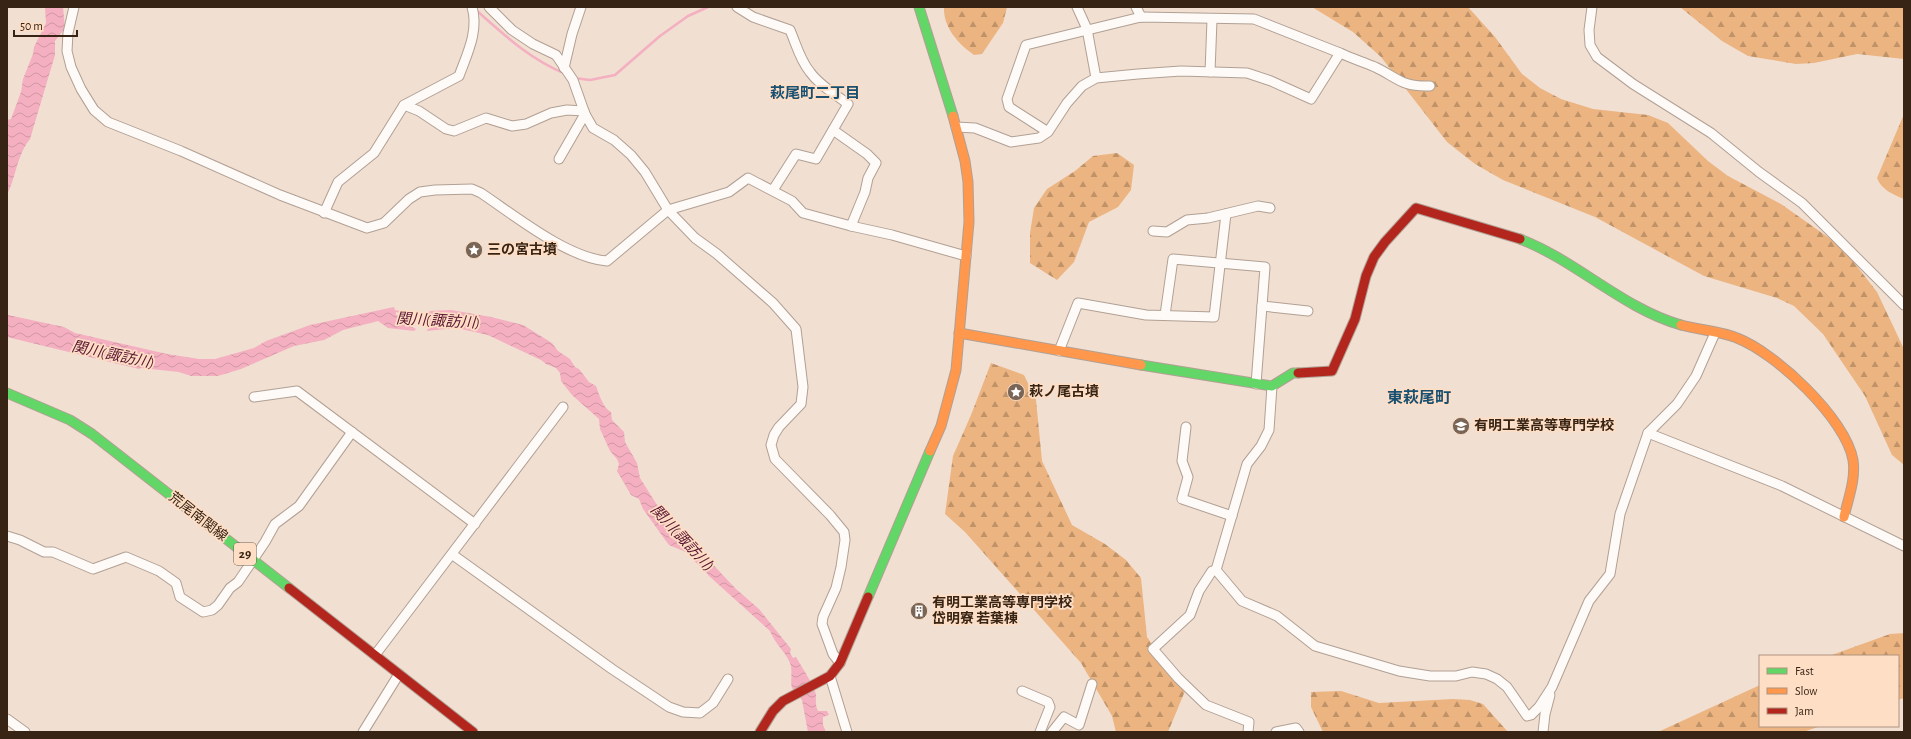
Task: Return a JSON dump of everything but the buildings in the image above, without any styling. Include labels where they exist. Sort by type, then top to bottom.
[{"type":"street","points":[[74,7],[68,33],[67,51],[71,67],[81,89],[94,110],[108,122],[181,151],[324,213],[367,228],[374,228],[384,223],[409,199],[420,192],[472,189],[481,193],[562,247],[596,260],[607,261],[668,210],[729,192],[748,178],[792,201],[803,213],[892,235],[966,256]]},
{"type":"street","points":[[324,213],[338,182],[374,153],[404,105],[459,76],[474,34],[472,7]]},
{"type":"street","points":[[489,7],[512,30],[533,44],[556,55],[573,80],[584,113],[592,128],[614,140],[631,155],[645,172],[668,210],[695,238],[717,254],[773,303],[796,329],[802,387],[801,404],[779,426],[774,435],[772,445],[775,459],[830,515],[844,532],[845,540],[836,588],[822,618],[822,624],[833,654],[840,663]]},
{"type":"street","points":[[564,68],[572,34],[581,7]]},
{"type":"street","points":[[736,7],[753,17],[790,30],[802,59],[810,72],[820,83],[848,104],[816,159],[796,154],[773,190]]},
{"type":"street","points":[[760,732],[773,711],[783,701],[826,678],[840,663],[941,426],[956,370],[970,199],[965,161],[956,127],[919,7]]},
{"type":"street","points":[[1077,7],[1086,29],[1096,78]]},
{"type":"street","points":[[1136,7],[1142,17]]},
{"type":"street","points":[[1592,7],[1589,30],[1590,45],[1597,57],[1633,84],[1711,133],[1759,172],[1802,203],[1904,305]]},
{"type":"street","points":[[1048,132],[1009,107],[1007,99],[1026,45],[1086,29],[1142,17],[1254,20],[1376,68],[1404,84],[1430,86]]},
{"type":"street","points":[[1210,72],[1212,20]]},
{"type":"street","points":[[956,127],[974,128],[1011,142],[1039,138],[1048,132],[1082,86],[1096,78],[1181,71],[1247,74],[1271,81],[1311,99],[1340,53]]},
{"type":"street","points":[[404,105],[419,111],[446,129],[454,131],[486,118],[512,126],[526,124],[567,110],[584,113]]},
{"type":"street","points":[[559,159],[584,113]]},
{"type":"street","points":[[833,130],[867,154],[876,163],[868,178],[865,192],[851,226]]},
{"type":"street","points":[[1153,231],[1166,232],[1186,220],[1208,218],[1258,206],[1270,208]]},
{"type":"street","points":[[959,333],[1272,386],[1293,374],[1332,371],[1357,313],[1360,292],[1370,264],[1389,237],[1416,208],[1526,241],[1548,252],[1631,303],[1660,318],[1739,338],[1770,356],[1798,381],[1828,413],[1838,426],[1853,458],[1854,475],[1844,516]]},
{"type":"street","points":[[1059,351],[1078,303],[1146,315],[1214,317],[1226,214]]},
{"type":"street","points":[[1166,315],[1173,259],[1265,267],[1256,384]]},
{"type":"street","points":[[1262,306],[1308,311]]},
{"type":"street","points":[[1544,732],[1545,714],[1552,687],[1589,601],[1610,574],[1620,514],[1648,433],[1677,404],[1696,376],[1715,333]]},
{"type":"street","points":[[1248,732],[1249,722],[1206,706],[1178,678],[1153,649],[1190,615],[1199,591],[1212,571],[1216,570],[1247,464],[1261,446],[1268,430],[1272,386]]},
{"type":"street","points":[[254,397],[297,391],[475,524]]},
{"type":"street","name":"荒尾南関線","points":[[7,393],[70,420],[92,434],[473,732]]},
{"type":"street","points":[[375,655],[453,555],[564,407]]},
{"type":"street","points":[[1186,427],[1182,461],[1188,477],[1182,499],[1232,516]]},
{"type":"street","points":[[7,536],[20,540],[44,552],[53,552],[93,569],[126,557],[165,575],[176,583],[180,597],[203,612],[212,610],[218,605],[230,588],[238,582],[253,561],[275,524],[299,506],[352,432]]},
{"type":"street","points":[[1648,433],[1782,486],[1904,546]]},
{"type":"street","points":[[453,555],[605,664],[669,707],[683,712],[700,712],[713,703],[728,679]]},
{"type":"street","points":[[1216,570],[1242,601],[1277,616],[1315,646],[1399,671],[1430,676],[1456,676],[1472,672],[1486,674],[1497,679],[1507,687],[1527,716],[1531,715],[1539,707],[1552,687]]},
{"type":"street","points":[[363,732],[398,674]]},
{"type":"street","points":[[826,678],[847,732]]},
{"type":"street","points":[[1052,732],[1064,717],[1079,725],[1092,684]]},
{"type":"street","points":[[1022,691],[1048,702],[1050,707],[1040,732]]},
{"type":"street","points":[[7,719],[25,732]]},
{"type":"street","points":[[1276,732],[1296,728],[1299,732]]},
{"type":"green space","points":[[944,7],[1007,7],[1003,23],[982,54],[974,55],[962,46],[949,28],[944,14]]},
{"type":"green space","points":[[1312,7],[1468,7],[1495,37],[1522,74],[1540,88],[1561,99],[1593,109],[1648,115],[1668,123],[1708,161],[1728,176],[1781,204],[1842,247],[1877,292],[1904,349],[1904,465],[1892,455],[1865,396],[1823,334],[1794,306],[1777,298],[1704,276],[1595,217],[1503,180],[1475,164],[1447,142],[1381,57],[1353,32]]},
{"type":"green space","points":[[1680,7],[1904,7],[1904,59],[1857,54],[1814,63],[1796,64],[1748,56],[1722,41]]},
{"type":"green space","points":[[1904,114],[1904,199],[1885,189],[1877,178]]},
{"type":"green space","points":[[1117,153],[1134,165],[1131,190],[1118,207],[1089,222],[1074,262],[1057,280],[1030,263],[1030,233],[1034,208],[1047,189],[1075,171],[1093,156]]},
{"type":"green space","points":[[991,363],[1024,375],[1036,400],[1042,461],[1072,525],[1105,544],[1126,560],[1141,578],[1147,637],[1185,691],[1168,732],[1116,732],[1112,716],[1081,663],[965,532],[945,514],[953,456]]},
{"type":"green space","points":[[1904,633],[1904,698],[1899,700],[1899,655],[1832,655],[1890,634]]},
{"type":"green space","points":[[1759,685],[1759,727],[1818,727],[1803,732],[1658,732]]},
{"type":"green space","points":[[1341,691],[1379,703],[1453,699],[1470,700],[1483,704],[1508,732],[1323,732],[1311,707],[1311,692]]},
{"type":"water","points":[[45,7],[63,7],[65,28],[55,41],[55,55],[30,139],[19,159],[7,195],[7,120],[11,119],[21,92],[23,79],[33,54],[34,47],[46,23]]},
{"type":"water","name":"関川(諏訪川)","points":[[394,307],[395,310],[400,311],[400,313],[396,312],[396,315],[416,320],[423,318],[430,311],[451,310],[491,317],[523,325],[552,343],[558,351],[570,359],[575,367],[579,369],[589,382],[596,386],[604,404],[611,412],[612,420],[624,432],[625,442],[637,463],[640,478],[657,505],[670,516],[687,537],[736,589],[759,609],[791,649],[790,653],[793,658],[796,657],[815,691],[818,711],[827,711],[829,715],[823,717],[823,725],[826,732],[808,732],[802,700],[792,688],[790,663],[770,631],[709,576],[688,553],[669,545],[643,509],[639,499],[631,495],[617,471],[619,464],[617,459],[610,451],[600,429],[599,419],[572,395],[561,381],[560,373],[556,368],[541,360],[488,335],[461,329],[427,331],[429,326],[427,324],[431,321],[426,319],[420,322],[409,322],[409,325],[416,329],[414,331],[388,328],[378,321],[343,330],[324,340],[294,346],[241,369],[218,376],[191,376],[179,372],[139,369],[7,337],[8,315],[64,327],[75,333],[167,354],[199,359],[215,359],[254,348],[266,341],[310,325]]},
{"type":"waterway","points":[[574,78],[590,80],[615,75],[660,36],[688,16],[708,7]]},
{"type":"waterway","points":[[476,10],[518,46],[541,62],[566,74]]},
{"type":"traffic: fast","points":[[919,7],[953,116]]},
{"type":"traffic: fast","points":[[1520,239],[1561,259],[1639,307],[1659,317],[1681,325]]},
{"type":"traffic: fast","points":[[1141,365],[1272,386],[1293,373],[1298,373]]},
{"type":"traffic: fast","points":[[7,393],[70,420],[92,434],[289,588]]},
{"type":"traffic: fast","points":[[868,597],[930,451]]},
{"type":"traffic: slow","points":[[930,451],[941,426],[956,370],[969,222],[968,182],[965,161],[953,116]]},
{"type":"traffic: slow","points":[[1681,325],[1731,336],[1753,346],[1789,372],[1824,407],[1848,444],[1853,460],[1853,482],[1844,517]]},
{"type":"traffic: slow","points":[[959,333],[1141,365]]},
{"type":"traffic: jam","points":[[1298,373],[1332,371],[1355,319],[1366,276],[1374,257],[1385,242],[1416,208],[1520,239]]},
{"type":"traffic: jam","points":[[289,588],[473,732]]},
{"type":"traffic: jam","points":[[760,732],[773,711],[783,701],[830,676],[840,663],[868,597]]},
{"type":"place","name":"三の宮古墳","points":[[474,250]]},
{"type":"place","name":"萩ノ尾古墳","points":[[1016,392]]},
{"type":"place","name":"有明工業高等専門学校","points":[[1461,426]]},
{"type":"place","name":"有明工業高等専門学校 岱明寮 若葉棟","points":[[919,611]]},
{"type":"district","name":"萩尾町二丁目","points":[[815,93]]},
{"type":"district","name":"東萩尾町","points":[[1419,398]]}]
